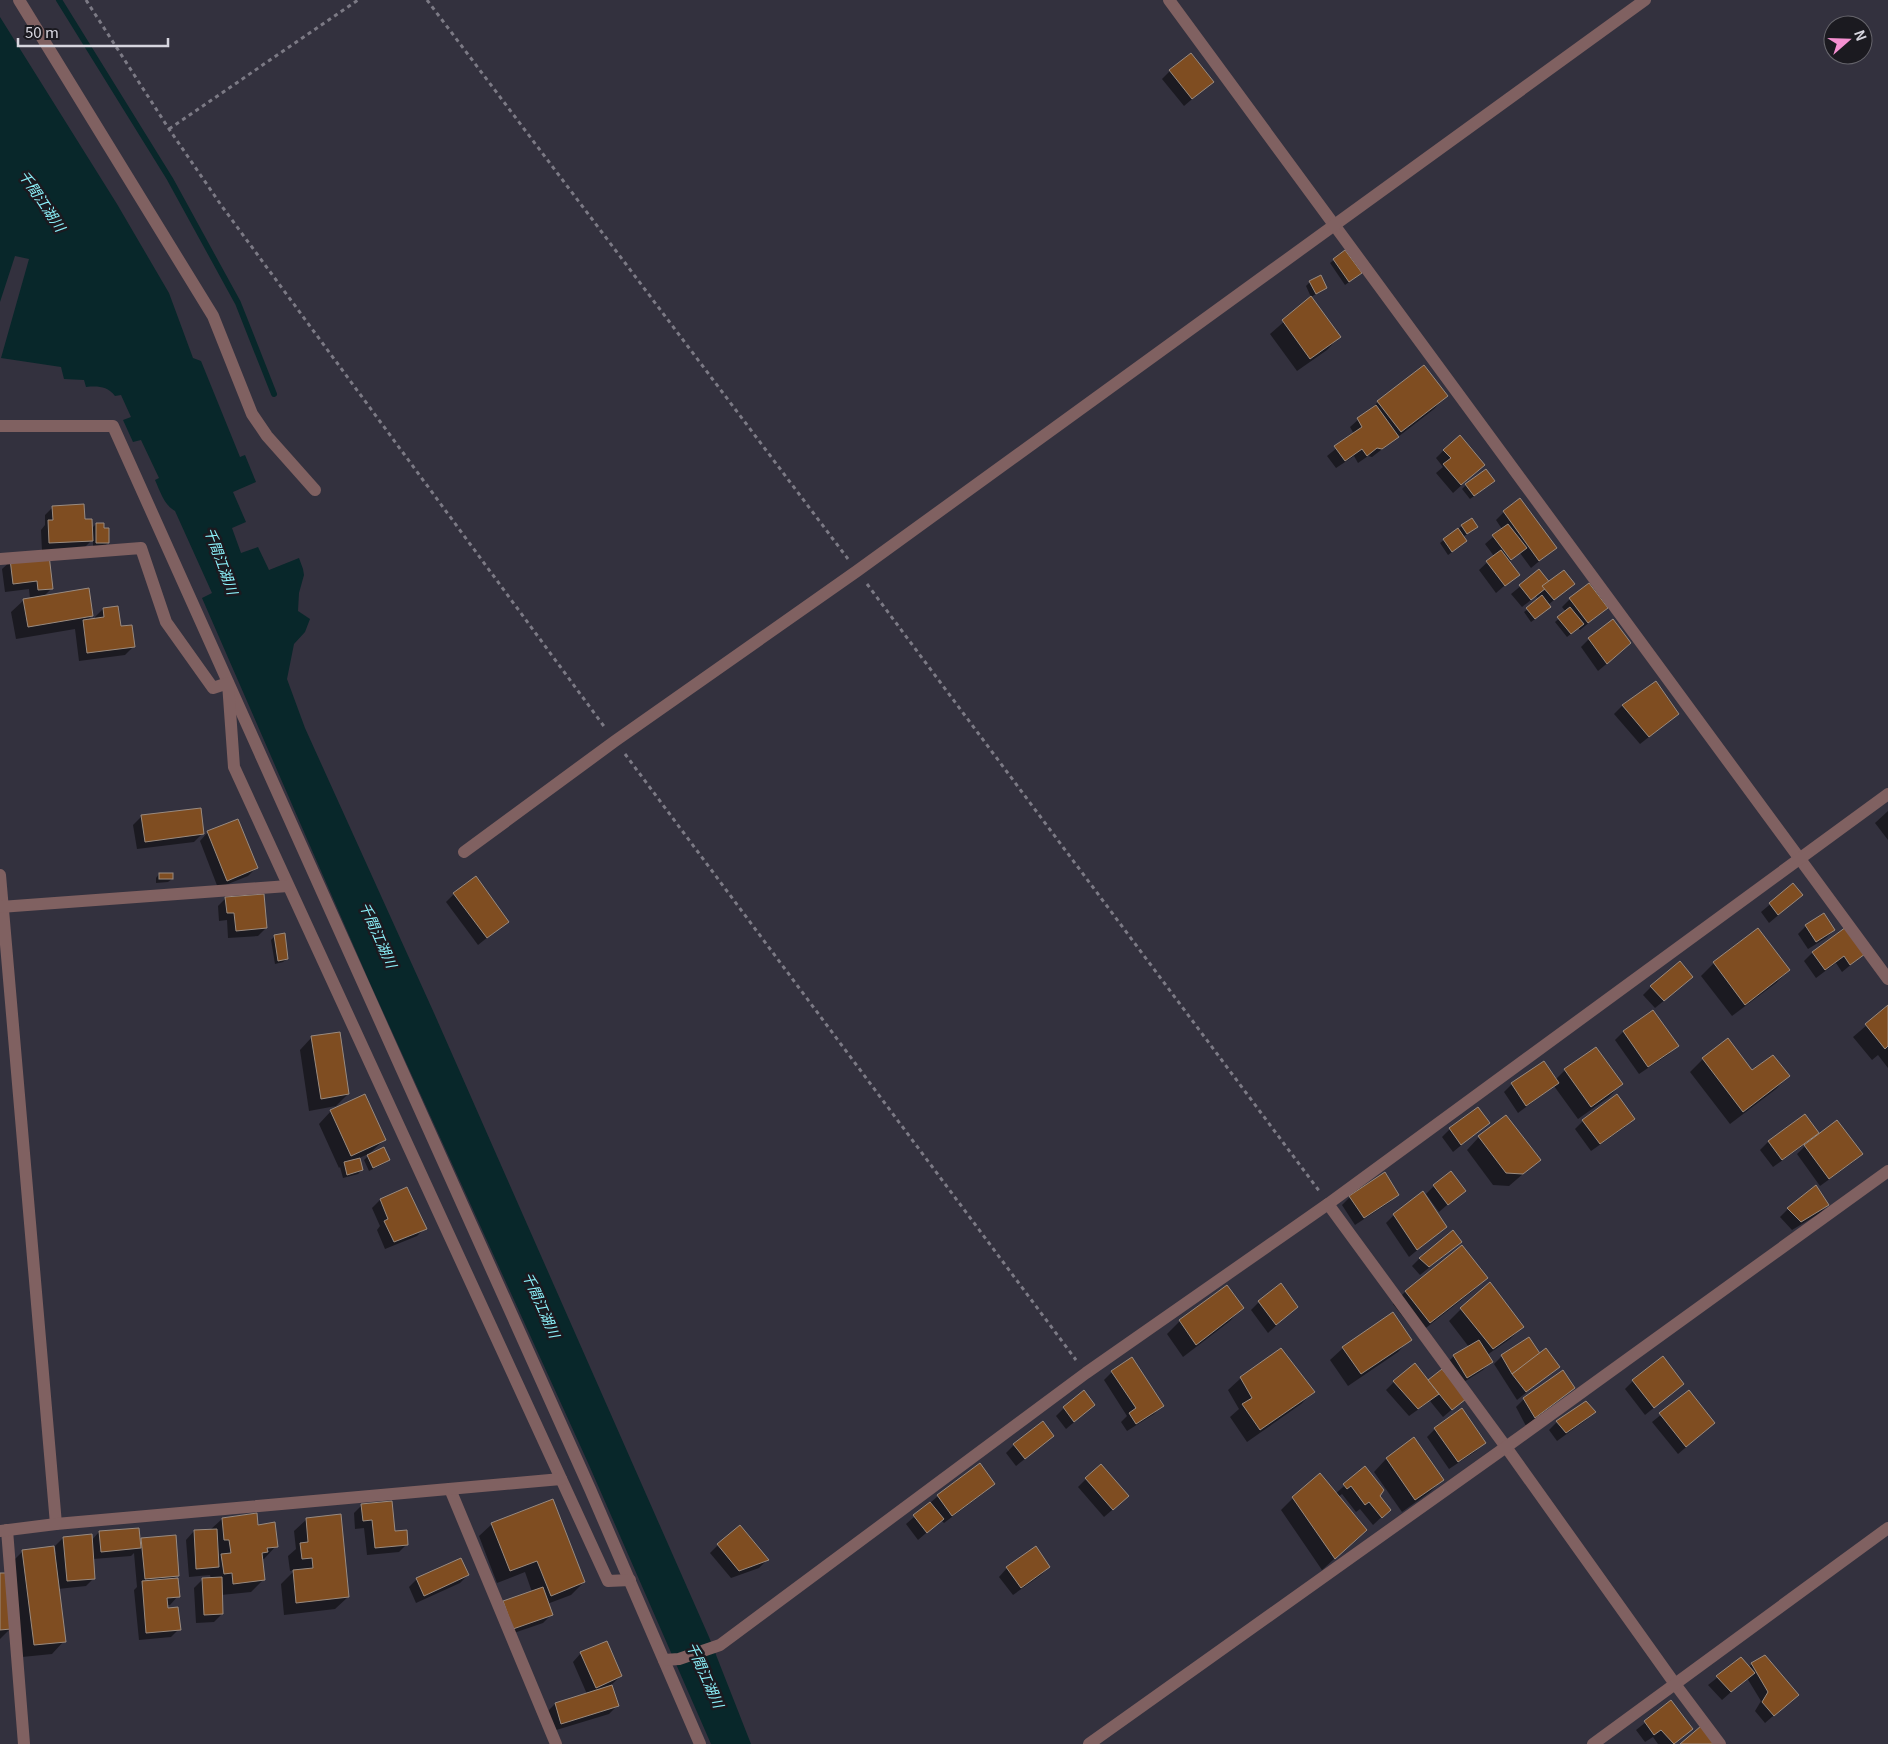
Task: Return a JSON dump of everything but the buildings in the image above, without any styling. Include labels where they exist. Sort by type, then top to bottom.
[{"type":"street","points":[[19,0],[213,316],[252,414],[267,436],[315,490]]},
{"type":"street","points":[[1169,0],[1888,979]]},
{"type":"street","points":[[464,852],[616,741],[857,571],[1645,0]]},
{"type":"street","points":[[0,426],[113,426],[630,1580],[700,1744]]},
{"type":"street","points":[[0,559],[141,548],[166,622],[213,688],[228,683]]},
{"type":"street","points":[[228,683],[234,767],[562,1478],[608,1582],[630,1580]]},
{"type":"street","points":[[664,1660],[679,1660],[720,1644],[1086,1373],[1328,1204],[1798,858],[1888,794]]},
{"type":"street","points":[[0,875],[56,1524]]},
{"type":"street","points":[[2,907],[288,886]]},
{"type":"street","points":[[1089,1744],[1506,1447],[1888,1171]]},
{"type":"street","points":[[1328,1204],[1720,1744]]},
{"type":"street","points":[[24,1744],[3,1531],[56,1524],[562,1478]]},
{"type":"street","points":[[450,1489],[556,1744]]},
{"type":"street","points":[[1593,1744],[1888,1528]]},
{"type":"path","points":[[86,0],[169,129],[358,0]]},
{"type":"path","points":[[427,0],[857,571],[1328,1204]]},
{"type":"water","name":"千間江湖川","points":[[0,17],[117,204],[169,293],[193,358],[201,361],[240,457],[245,455],[256,482],[233,492],[246,522],[232,528],[241,553],[258,547],[269,570],[299,558],[304,575],[299,593],[298,611],[310,619],[305,632],[294,644],[287,679],[305,728],[434,1013],[709,1637],[751,1744],[711,1744],[589,1465],[369,981],[202,598],[212,593],[175,511],[168,505],[161,493],[155,480],[159,478],[141,440],[133,442],[123,420],[131,417],[121,395],[115,396],[109,390],[102,387],[86,387],[84,380],[64,379],[61,367],[1,358],[29,259],[15,256],[0,302]]},
{"type":"waterway","points":[[59,0],[170,179],[238,303],[274,394]]}]
